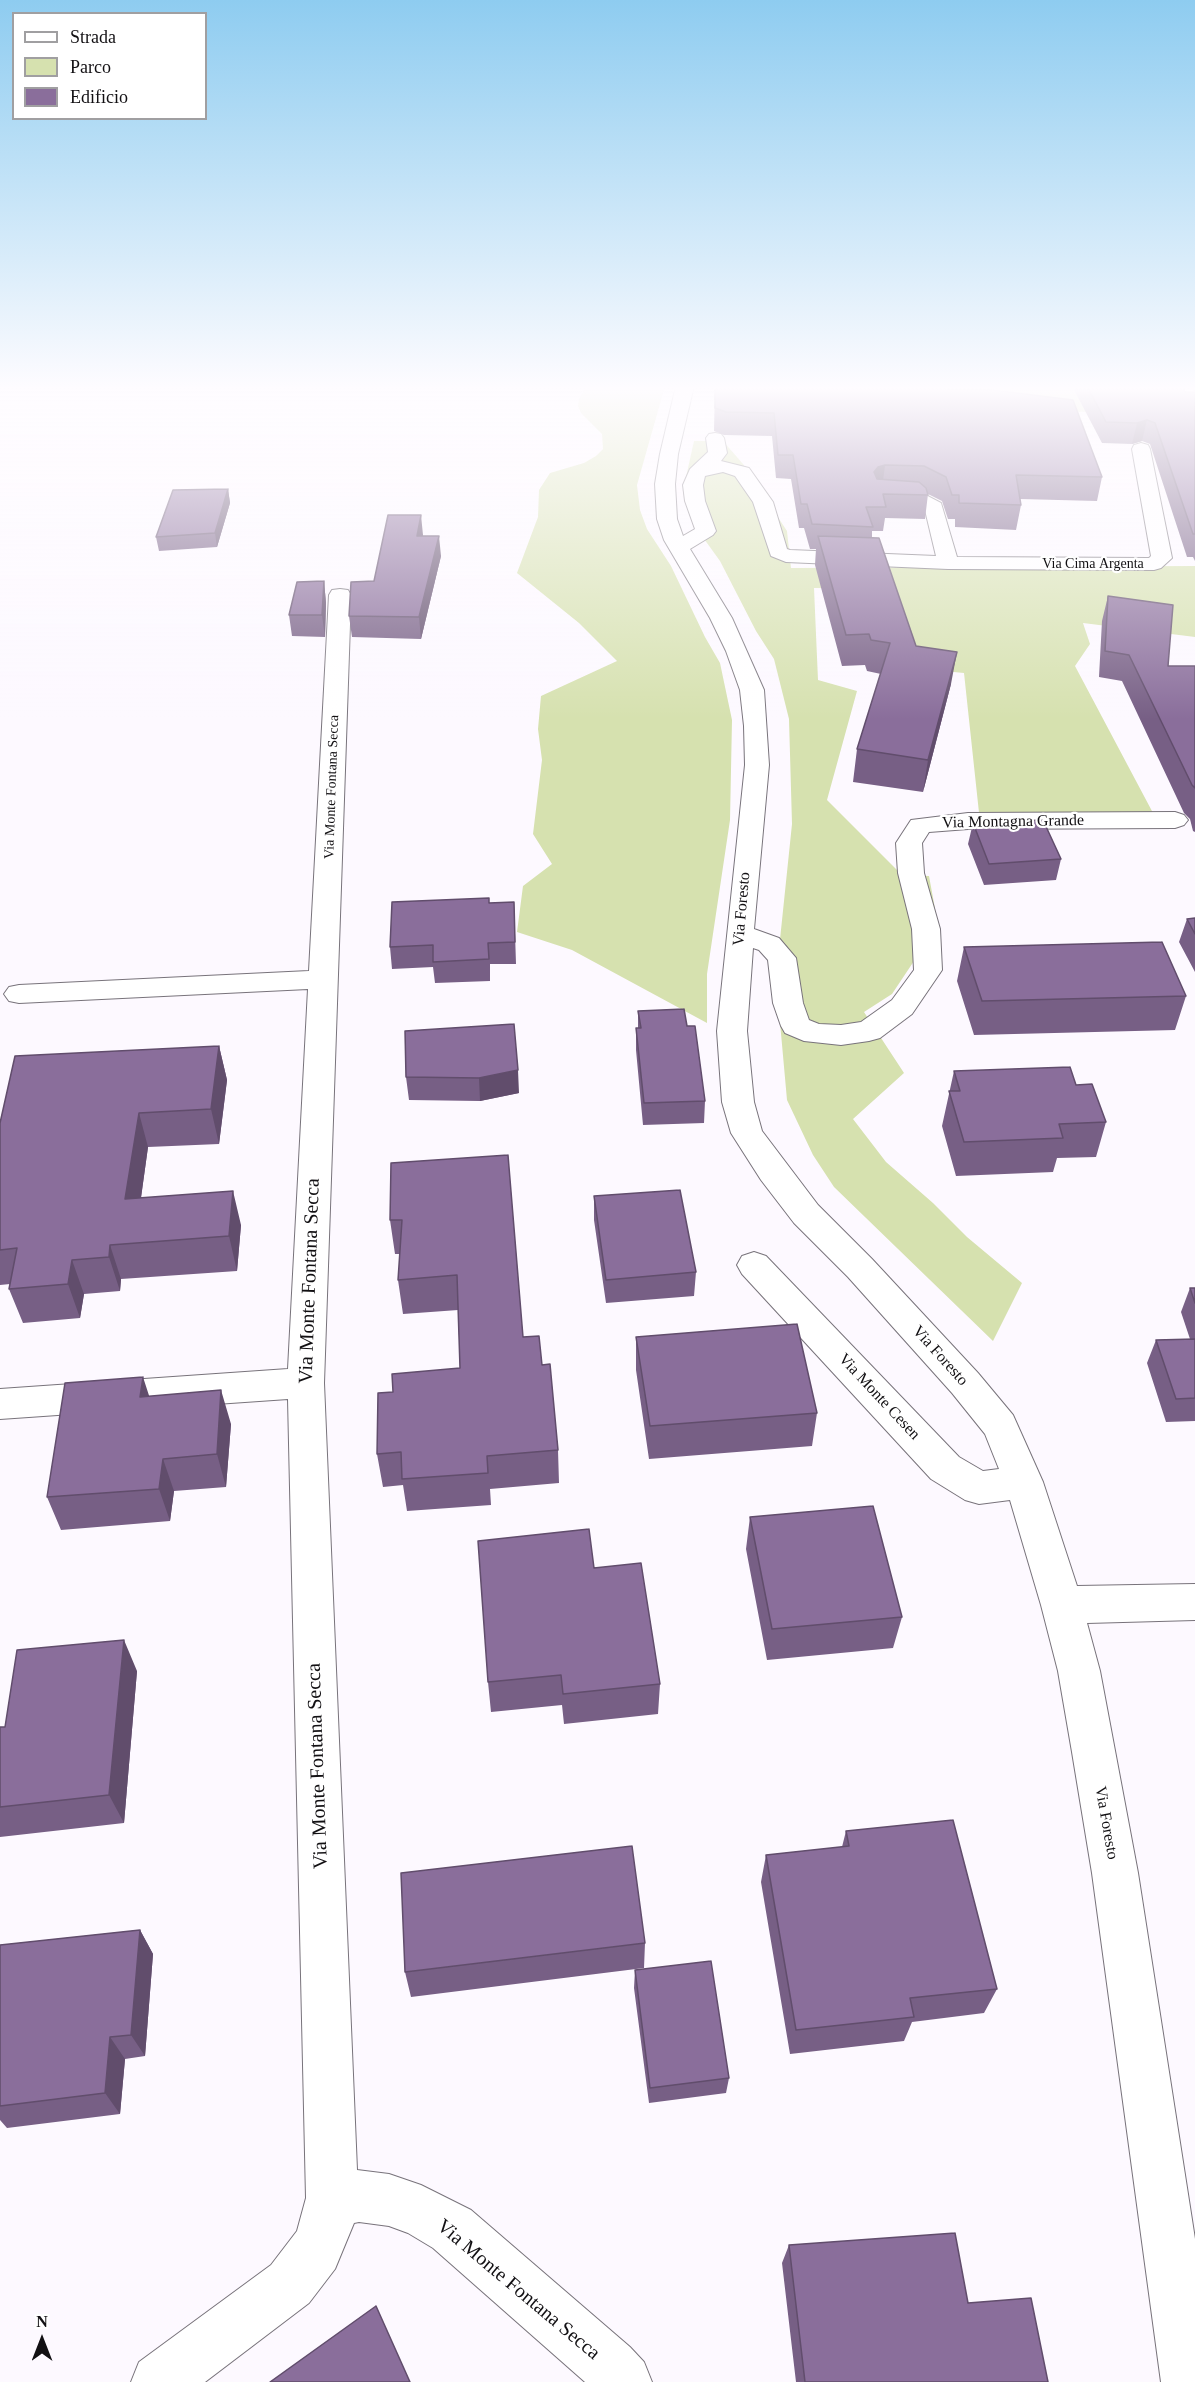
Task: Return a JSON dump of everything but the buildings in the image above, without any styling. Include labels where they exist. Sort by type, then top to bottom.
[{"type":"street","name":"Via Foresto","points":[[666,497],[667,519],[678,548],[722,618],[752,690],[757,765],[732,1031],[738,1102],[747,1133],[773,1172],[806,1214],[916,1328],[1000,1426],[1024,1482],[1062,1605],[1079,1671],[1115,1873],[1189,2382]]},
{"type":"street","points":[[678,548],[706,531],[695,497]]},
{"type":"street","name":"Via Cima Argenta","points":[[760,497],[778,552],[786,556],[948,563],[1154,564],[1162,558],[1150,497]]},
{"type":"street","points":[[889,497],[920,498],[934,507],[948,563]]},
{"type":"street","name":"Via Monte Fontana Secca","points":[[340,595],[306,1383],[332,2198],[359,2196],[389,2200],[421,2211],[452,2229],[610,2367],[624,2382]]},
{"type":"street","name":"Via Montagna Grande","points":[[740,933],[769,944],[783,958],[788,1003],[796,1026],[815,1034],[842,1035],[869,1031],[902,1008],[928,970],[926,929],[911,873],[909,843],[920,825],[968,821],[1175,820]]},
{"type":"street","points":[[19,994],[323,979]]},
{"type":"street","name":"Via Monte Cesen","points":[[754,1265],[945,1468],[979,1488],[1024,1482]]},
{"type":"street","points":[[0,1404],[306,1383]]},
{"type":"street","points":[[1062,1605],[1195,1602]]},
{"type":"street","points":[[159,2382],[290,2284],[316,2250],[327,2225],[332,2198]]},
{"type":"green space","points":[[539,497],[638,497],[640,510],[647,529],[671,566],[720,663],[732,720],[730,820],[707,974],[707,1023],[572,950],[517,932],[523,886],[552,864],[533,834],[542,760],[538,729],[541,696],[617,661],[579,623],[517,573],[538,517]]},
{"type":"green space","points":[[686,497],[765,497],[787,531],[791,568],[1195,566],[1195,637],[1083,623],[1090,644],[1075,666],[1153,813],[980,822],[964,673],[892,666],[878,589],[814,588],[818,680],[857,691],[827,800],[902,875],[929,876],[938,925],[892,994],[864,1012],[904,1073],[853,1119],[886,1162],[933,1203],[967,1237],[1022,1283],[993,1341],[834,1187],[813,1155],[787,1100],[776,978],[792,824],[789,719],[774,659],[756,631],[720,561],[694,525]]}]
